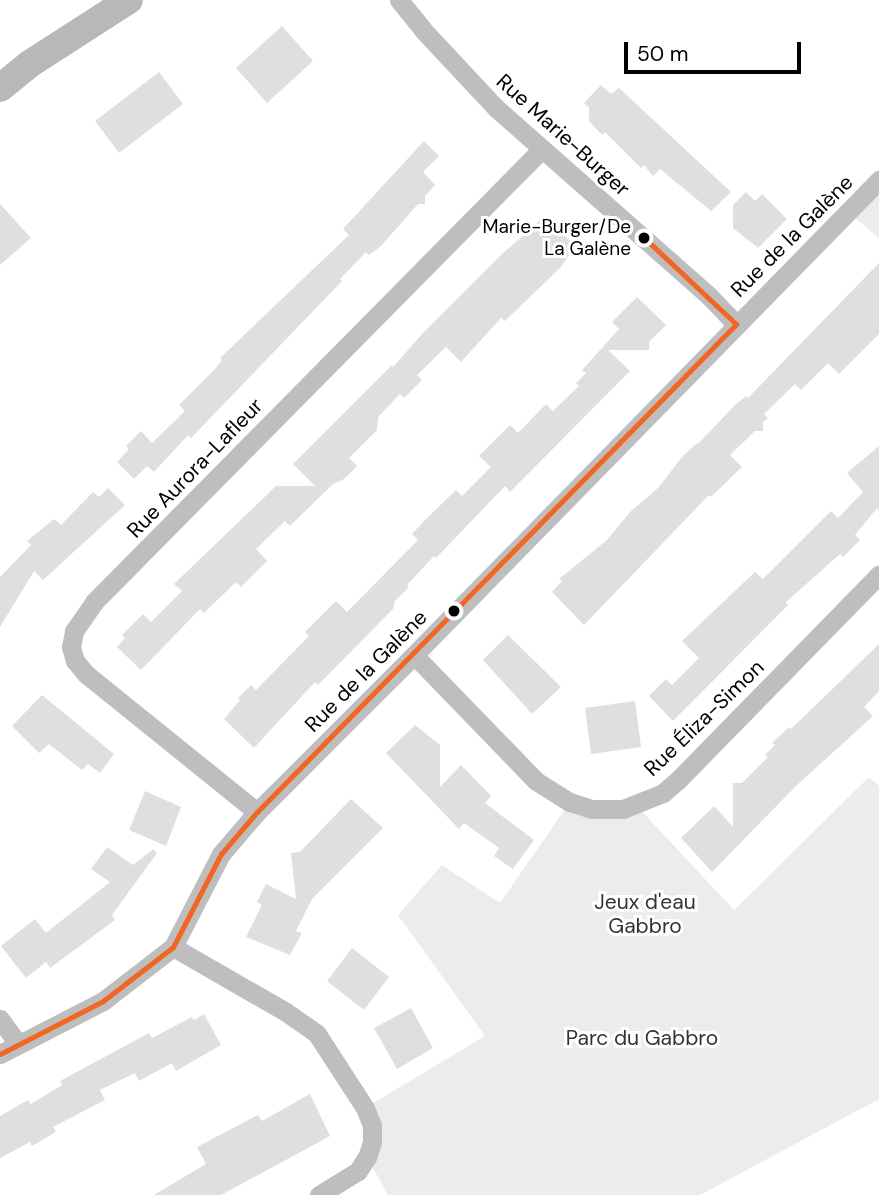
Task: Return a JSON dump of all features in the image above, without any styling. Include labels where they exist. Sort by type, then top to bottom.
[{"type":"street","points":[[0,88],[28,65],[130,0]]},
{"type":"street","name":"Rue Marie-Burger","points":[[399,0],[459,69],[541,150],[650,243],[736,324]]},
{"type":"street","name":"Rue Aurora-Lafleur","points":[[257,812],[86,674],[75,661],[71,647],[74,631],[94,602],[541,150]]},
{"type":"street","name":"Rue de la Galène","points":[[0,1054],[103,1001],[173,947],[221,854],[257,812],[736,324],[760,304],[879,180]]},
{"type":"street","name":"Rue Éliza-Simon","points":[[414,655],[536,781],[570,802],[592,809],[623,809],[663,793],[677,781],[879,575]]},
{"type":"street","points":[[173,947],[286,1012],[317,1034],[365,1108],[372,1125],[372,1142],[367,1157],[358,1171],[319,1195]]},
{"type":"street","points":[[0,1019],[18,1044]]},
{"type":"green space","points":[[879,180],[879,238],[848,212]]},
{"type":"green space","name":"Parc du Gabbro","points":[[869,777],[879,786],[879,1099],[700,1195],[388,1195],[367,1157],[365,1108],[485,1036],[398,915],[442,865],[500,903],[570,802],[636,805],[734,910]]},
{"type":"building","points":[[282,26],[313,61],[267,103],[236,68]]},
{"type":"building","points":[[159,72],[183,104],[119,153],[95,121]]},
{"type":"building","points":[[601,85],[611,94],[619,88],[731,192],[711,211],[660,169],[653,176],[644,165],[641,168],[605,132],[602,135],[589,121],[589,108],[584,103]]},
{"type":"building","points":[[424,141],[439,156],[423,172],[435,185],[425,196],[425,204],[418,204],[381,246],[369,255],[366,252],[340,279],[342,281],[191,438],[188,435],[154,472],[147,466],[134,479],[117,462],[129,449],[126,446],[141,431],[152,443],[185,411],[179,405],[216,368],[222,360],[220,358],[349,235],[343,229]]},
{"type":"building","points":[[746,192],[755,201],[762,194],[787,219],[758,248],[733,228],[733,205]]},
{"type":"building","points":[[0,204],[31,238],[0,265]]},
{"type":"building","points":[[545,216],[575,246],[561,267],[505,321],[501,318],[461,362],[446,347],[417,375],[422,380],[404,398],[400,394],[378,417],[377,430],[349,458],[357,466],[344,479],[333,484],[290,526],[285,521],[256,549],[267,561],[241,587],[236,582],[204,613],[200,609],[141,670],[117,647],[125,638],[122,635],[143,614],[151,622],[182,591],[174,584],[276,486],[315,486],[293,464],[392,365],[393,367],[500,256]]},
{"type":"building","points":[[879,263],[879,334],[839,374],[828,363],[801,390],[795,384],[764,414],[768,418],[763,422],[763,431],[755,431],[730,455],[742,467],[711,497],[709,495],[584,625],[552,592],[562,581],[559,579],[607,540],[631,511],[658,488],[682,457],[735,405],[746,396],[748,398]]},
{"type":"building","points":[[637,297],[666,325],[649,342],[649,350],[608,350],[630,371],[510,492],[505,486],[436,558],[434,556],[407,585],[409,587],[395,601],[393,609],[318,685],[315,682],[254,748],[224,719],[240,700],[238,698],[251,685],[256,690],[309,636],[305,632],[336,601],[347,612],[418,540],[412,534],[424,521],[456,490],[462,496],[491,467],[479,456],[510,425],[518,433],[546,404],[553,411],[579,386],[576,383],[586,373],[582,370],[619,329],[612,322]]},
{"type":"building","points":[[879,446],[879,511],[877,508],[855,535],[860,540],[843,557],[840,554],[786,602],[788,605],[673,721],[649,696],[666,679],[672,685],[699,658],[682,641],[755,572],[763,579],[831,511],[838,518],[863,492],[847,473]]},
{"type":"building","points":[[108,488],[125,505],[43,580],[34,571],[0,627],[0,577],[31,545],[27,541],[54,519],[61,525],[93,492],[99,497]]},
{"type":"building","points":[[508,635],[561,687],[532,714],[483,660]]},
{"type":"building","points":[[879,644],[879,691],[864,707],[873,716],[796,786],[712,872],[681,838],[714,806],[733,827],[733,783],[742,783],[768,757],[765,755],[775,745],[772,743],[789,727],[791,729]]},
{"type":"building","points":[[42,695],[114,754],[100,773],[88,764],[82,770],[49,744],[39,753],[12,726]]},
{"type":"building","points":[[635,701],[641,747],[591,754],[585,708]]},
{"type":"building","points":[[415,725],[440,745],[440,787],[461,765],[491,796],[485,803],[534,840],[513,869],[494,856],[499,848],[464,823],[459,829],[386,753]]},
{"type":"building","points":[[145,791],[181,807],[166,846],[129,830]]},
{"type":"building","points":[[351,799],[383,828],[312,899],[296,931],[302,933],[290,955],[246,937],[262,905],[257,902],[266,884],[296,899],[291,853],[300,852]]},
{"type":"building","points":[[107,847],[133,865],[153,849],[157,853],[112,915],[115,920],[50,968],[46,962],[26,978],[1,946],[35,919],[46,933],[110,882],[91,869]]},
{"type":"building","points":[[352,948],[389,977],[364,1010],[327,981]]},
{"type":"building","points":[[411,1008],[433,1048],[397,1069],[374,1028]]},
{"type":"building","points":[[204,1014],[221,1045],[176,1071],[172,1063],[139,1081],[135,1073],[100,1090],[105,1100],[53,1127],[56,1132],[32,1146],[30,1142],[0,1158],[0,1116],[28,1100],[31,1104],[62,1085],[60,1081],[149,1033],[152,1038],[192,1017],[194,1020]]},
{"type":"building","points":[[310,1094],[330,1136],[221,1195],[154,1195],[206,1164],[197,1147],[258,1115],[262,1121]]},
{"type":"transit line","points":[[0,1054],[103,1001],[173,947],[221,854],[257,812],[736,324],[640,234]]},
{"type":"place","name":"Marie-Burger/De La Galène","points":[[644,238]]},
{"type":"park label","name":"Jeux d'eau Gabbro","points":[[645,914]]}]
